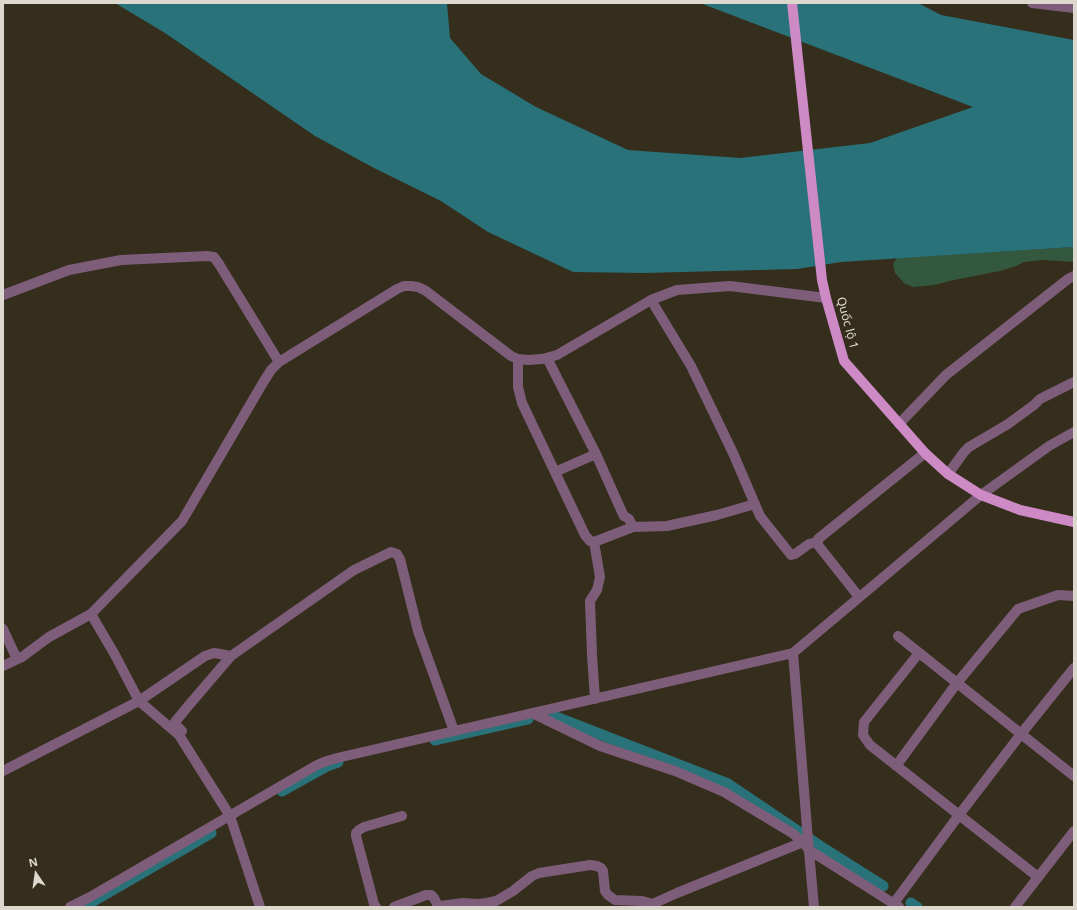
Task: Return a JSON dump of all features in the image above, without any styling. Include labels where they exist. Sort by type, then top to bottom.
[{"type":"main road","name":"Quốc lộ 1","points":[[792,3],[822,280],[844,361],[925,453],[948,474],[981,495],[1020,510],[1074,522]]},
{"type":"street","points":[[1032,3],[1074,8]]},
{"type":"street","points":[[3,295],[70,270],[120,260],[207,256],[214,257],[279,362]]},
{"type":"street","points":[[899,424],[946,375],[1068,279],[1074,276]]},
{"type":"street","points":[[3,666],[91,614],[182,521],[264,381],[271,370],[279,362],[397,289],[404,286],[411,286],[418,287],[426,291],[511,356],[518,359],[528,360],[542,359],[557,355],[651,300],[676,290],[730,286],[826,298]]},
{"type":"street","points":[[651,300],[691,366],[760,516],[791,555],[795,554],[809,544],[817,542]]},
{"type":"street","points":[[547,358],[596,454],[624,516],[629,519],[633,527]]},
{"type":"street","points":[[518,359],[518,387],[520,395],[585,535],[590,541],[594,542],[633,527],[667,526],[717,515],[755,504]]},
{"type":"street","points":[[948,474],[964,452],[970,447],[1008,424],[1040,399],[1074,382]]},
{"type":"street","points":[[72,906],[231,820],[324,762],[793,653],[981,495],[1049,446],[1074,432]]},
{"type":"street","points":[[817,542],[819,537],[925,453]]},
{"type":"street","points":[[555,472],[596,454]]},
{"type":"street","points":[[594,542],[600,577],[597,590],[590,600],[595,699]]},
{"type":"street","points":[[817,542],[859,597]]},
{"type":"street","points":[[182,739],[185,734],[175,722],[231,656],[354,570],[388,552],[394,552],[400,559],[418,631],[454,731]]},
{"type":"street","points":[[896,766],[957,683],[1018,609],[1058,595],[1074,596]]},
{"type":"street","points":[[91,614],[139,701],[179,735],[231,820],[260,907]]},
{"type":"street","points":[[3,629],[17,659]]},
{"type":"street","points":[[898,636],[1074,776]]},
{"type":"street","points":[[3,771],[139,701],[205,656],[214,653],[231,656]]},
{"type":"street","points":[[793,653],[807,841],[814,907]]},
{"type":"street","points":[[919,653],[864,722],[863,735],[870,745],[1038,878]]},
{"type":"street","points":[[532,713],[600,746],[675,771],[724,792],[807,841],[897,905],[959,816],[1021,734],[1074,668]]},
{"type":"street","points":[[376,907],[356,833],[364,827],[402,816]]},
{"type":"street","points":[[1015,907],[1074,831]]},
{"type":"street","points":[[394,907],[426,895],[431,895],[440,906],[463,902],[478,904],[487,903],[496,901],[513,891],[532,876],[539,873],[590,865],[601,868],[605,891],[615,900],[642,901],[650,906],[677,893],[807,841]]},
{"type":"green space","points":[[1074,247],[1074,262],[1044,260],[1024,262],[1000,271],[934,285],[913,287],[904,283],[895,273],[893,264],[897,258]]},
{"type":"water","points":[[115,3],[447,3],[450,38],[481,74],[536,107],[628,150],[740,158],[870,143],[973,107],[700,3],[918,3],[941,15],[1074,40],[1074,247],[841,262],[797,269],[644,273],[573,272],[488,232],[441,201],[374,168],[315,136],[165,33]]},
{"type":"waterway","points":[[553,716],[728,784],[826,850],[883,886]]},
{"type":"waterway","points":[[435,740],[528,719]]},
{"type":"waterway","points":[[282,791],[327,766],[338,762]]},
{"type":"waterway","points":[[83,907],[211,833]]},
{"type":"waterway","points":[[911,903],[917,907]]}]
